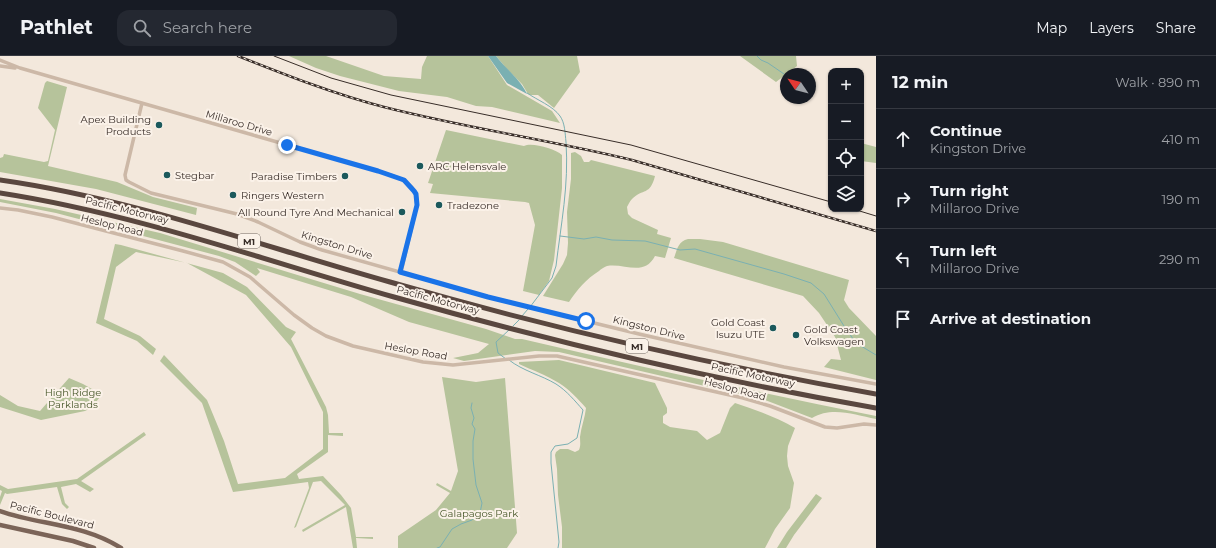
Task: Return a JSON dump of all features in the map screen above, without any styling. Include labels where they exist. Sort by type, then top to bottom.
[{"type":"highway","name":"Pacific Motorway","points":[[0,180],[51,188],[159,213],[390,282],[537,322],[738,368],[876,394]]},
{"type":"highway","name":"Pacific Motorway","points":[[0,193],[57,203],[142,222],[361,288],[530,334],[676,368],[876,408]]},
{"type":"main road","name":"Pacific Boulevard","points":[[0,511],[19,517],[89,532],[121,548]]},
{"type":"main road","points":[[0,525],[74,541],[94,548]]},
{"type":"street","name":"Millaroo Drive","points":[[0,60],[20,68],[378,171],[404,180],[416,194],[417,205],[400,272]]},
{"type":"street","name":"Millaroo Drive","points":[[0,66],[20,68]]},
{"type":"street","name":"Kingston Drive","points":[[142,103],[125,175],[126,180],[151,193],[229,211],[258,222],[305,244],[506,301],[753,361],[876,384]]},
{"type":"street","name":"Heslop Road","points":[[0,208],[52,217],[198,254],[223,262],[250,277],[306,324],[326,336],[352,346],[434,364],[453,365],[546,355],[562,356],[754,402],[825,427],[837,428],[864,424],[876,425]]},
{"type":"green space","points":[[289,56],[326,56],[384,76],[421,79],[422,67],[427,56],[488,56],[507,85],[552,111],[560,123],[492,107],[476,106],[447,97],[399,91],[340,76],[316,68]]},
{"type":"green space","points":[[496,56],[577,56],[580,72],[554,108],[538,95],[528,94],[522,84]]},
{"type":"green space","points":[[740,56],[796,56],[797,66],[794,68],[780,68],[780,79],[776,82]]},
{"type":"green space","points":[[47,81],[67,87],[48,166],[117,182],[153,197],[197,208],[196,215],[96,189],[0,172],[0,158],[3,157],[4,154],[44,162],[48,161],[55,130],[38,108],[45,83]]},
{"type":"green space","points":[[446,130],[524,146],[532,145],[543,147],[554,150],[562,155],[562,188],[554,260],[549,281],[539,295],[523,291],[535,225],[529,203],[430,193],[433,184],[428,183]]},
{"type":"green space","points":[[864,144],[876,147],[876,163],[864,161]]},
{"type":"green space","points":[[575,152],[581,156],[584,162],[589,162],[591,160],[655,176],[651,186],[631,201],[627,207],[628,214],[632,218],[658,230],[657,234],[671,238],[665,258],[655,256],[651,262],[640,268],[607,266],[586,281],[569,302],[543,296],[567,255],[567,212],[571,179],[571,153]]},
{"type":"green space","points":[[0,199],[55,209],[160,233],[360,294],[486,329],[515,339],[522,339],[699,379],[876,416],[876,419],[844,412],[820,414],[812,418],[765,400],[559,352],[535,351],[464,361],[453,358],[478,353],[489,344],[409,322],[351,297],[257,268],[260,272],[256,276],[235,262],[219,256],[56,213],[0,202]]},
{"type":"green space","points":[[688,239],[723,242],[849,280],[844,300],[849,308],[876,336],[876,380],[824,367],[831,359],[841,360],[835,337],[819,313],[803,296],[674,258],[680,244]]},
{"type":"green space","points":[[115,244],[185,263],[136,252],[116,267],[104,319],[140,336],[156,349],[153,355],[137,341],[96,323]]},
{"type":"green space","points":[[187,263],[223,273],[247,287],[286,327],[296,332],[291,339],[326,407],[329,433],[343,433],[343,436],[328,435],[328,452],[297,474],[299,479],[323,476],[351,508],[356,537],[373,537],[373,539],[356,538],[357,548],[353,548],[346,507],[303,532],[302,530],[345,505],[321,481],[313,482],[296,527],[294,528],[309,488],[308,482],[233,492],[202,403],[160,361],[164,355],[207,400],[224,441],[238,484],[285,478],[323,449],[323,412],[291,347],[246,295]]},
{"type":"green space","points":[[559,360],[655,383],[667,408],[667,413],[663,416],[663,423],[670,427],[697,431],[707,440],[720,433],[730,408],[735,403],[773,417],[795,428],[788,446],[787,456],[788,466],[794,483],[790,508],[775,529],[765,548],[562,548],[562,527],[555,455],[560,449],[568,449],[575,452],[579,450],[586,408],[563,385],[519,364],[519,362]]},
{"type":"green space","name":"Galapagos Park","points":[[442,377],[476,382],[505,378],[517,533],[507,548],[398,548],[398,536],[436,510],[450,493],[436,485],[437,483],[451,491],[458,471]]},
{"type":"green space","name":"High Ridge Parklands","points":[[69,378],[99,393],[100,397],[91,408],[85,411],[41,420],[0,407],[0,395],[18,406],[40,411]]},
{"type":"green space","points":[[144,432],[146,435],[81,481],[94,489],[90,492],[76,484],[61,487],[65,503],[69,507],[67,509],[62,504],[57,487],[7,494],[5,493],[0,505],[2,491],[0,490],[0,485],[8,489],[77,479]]},
{"type":"green space","points":[[816,494],[822,498],[786,548],[777,548],[787,532]]},
{"type":"water","points":[[488,56],[496,56],[517,79],[527,94],[507,83]]},
{"type":"waterway","points":[[757,56],[780,71]]},
{"type":"waterway","points":[[527,93],[549,106],[560,116],[563,122],[567,158],[564,204],[556,266],[552,278],[530,307]]},
{"type":"waterway","points":[[560,236],[584,239],[596,237],[612,240],[645,241],[680,250],[695,249],[811,283],[824,294],[856,343],[876,355]]},
{"type":"waterway","points":[[522,316],[528,309]]},
{"type":"waterway","points":[[513,326],[519,320]]},
{"type":"waterway","points":[[506,359],[498,353],[496,342],[509,330]]},
{"type":"waterway","points":[[509,360],[520,367],[556,384],[583,410],[577,438],[568,444],[555,446],[551,452],[559,542],[558,548]]},
{"type":"waterway","points":[[437,548],[440,547],[452,529],[472,520],[480,513],[482,503],[476,485],[473,459],[475,429],[472,424],[474,418],[471,408],[472,403]]},
{"type":"tram line","points":[[274,56],[331,78],[391,95],[631,145],[828,201]]},
{"type":"tram line","points":[[863,212],[876,216]]},
{"type":"railway","points":[[238,56],[292,77],[365,102],[446,121],[632,160],[876,231]]},
{"type":"place","name":"Apex Building Products","points":[[159,125]]},
{"type":"place","name":"ARC Helensvale","points":[[420,166]]},
{"type":"place","name":"Stegbar","points":[[167,175]]},
{"type":"place","name":"Paradise Timbers","points":[[345,176]]},
{"type":"place","name":"Ringers Western","points":[[233,195]]},
{"type":"place","name":"Tradezone","points":[[439,205]]},
{"type":"place","name":"All Round Tyre And Mechanical","points":[[402,212]]},
{"type":"place","name":"Gold Coast Isuzu UTE","points":[[773,328]]},
{"type":"place","name":"Gold Coast Volkswagen","points":[[796,335]]},
{"type":"route","points":[[287,145],[395,176],[408,183],[416,194],[417,205],[400,272],[488,297],[586,321]]}]
